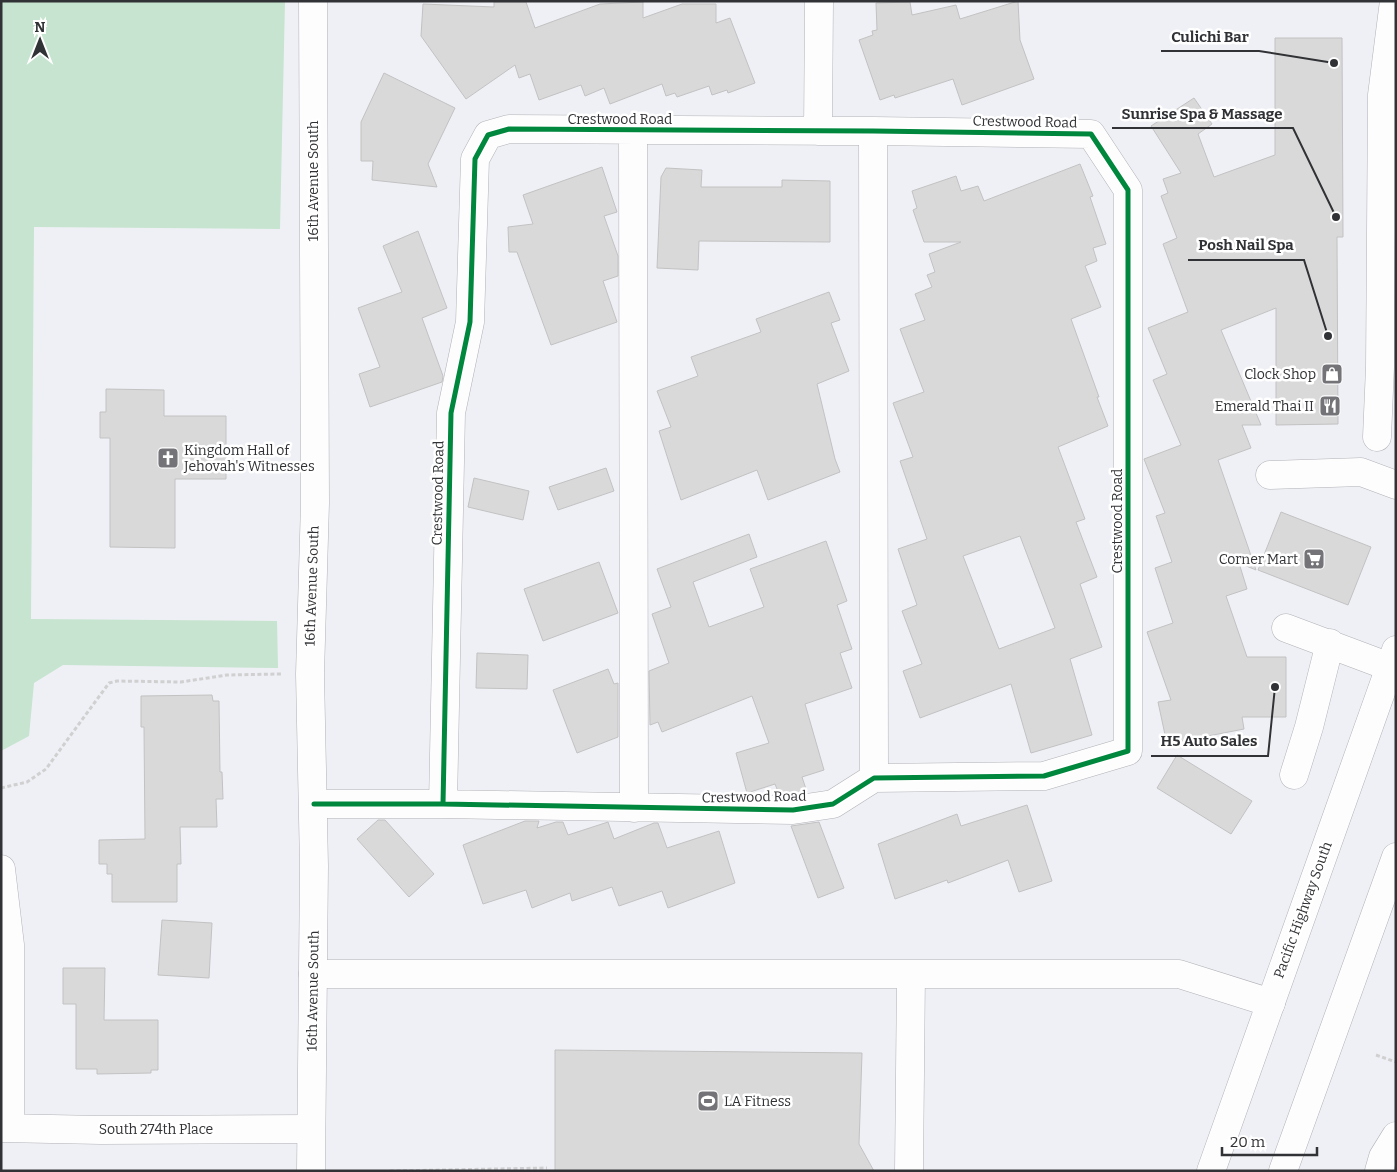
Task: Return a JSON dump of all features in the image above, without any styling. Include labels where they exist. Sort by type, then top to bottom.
[{"type":"street","name":"16th Avenue South","points":[[311,1171],[314,804],[310,674],[315,503],[312,1]]},
{"type":"street","points":[[818,131],[819,1]]},
{"type":"street","points":[[1377,437],[1380,367],[1382,95],[1394,8]]},
{"type":"street","name":"Crestwood Road","points":[[314,804],[443,804],[793,810],[833,804],[874,778],[1044,776],[1128,750],[1128,190],[1091,134],[873,130],[510,130],[488,135],[475,159],[470,322],[451,413],[443,804]]},
{"type":"street","name":"Crestwood Road","points":[[632,130],[634,808]]},
{"type":"street","points":[[873,130],[874,778]]},
{"type":"street","points":[[1361,472],[1396,391]]},
{"type":"street","points":[[1270,475],[1361,472],[1396,485]]},
{"type":"street","points":[[1286,628],[1330,643],[1393,658]]},
{"type":"street","points":[[1294,775],[1309,727],[1330,643]]},
{"type":"street","name":"Pacific Highway South","points":[[1211,1171],[1393,658]]},
{"type":"street","points":[[1283,1171],[1396,858]]},
{"type":"street","points":[[1,869],[10,945],[6,1128]]},
{"type":"street","points":[[313,974],[1179,974],[1271,1002]]},
{"type":"street","points":[[909,1171],[911,974]]},
{"type":"street","name":"South 274th Place","points":[[6,1128],[101,1130],[311,1129]]},
{"type":"street","points":[[1379,1171],[1384,1157],[1396,1136]]},
{"type":"path","points":[[1,788],[27,782],[46,769],[109,683],[117,681],[181,682],[227,676],[310,674]]},
{"type":"path","points":[[1376,1054],[1396,1062]]},
{"type":"path","points":[[390,1171],[547,1168]]},
{"type":"green space","points":[[1,1],[285,1],[280,229],[34,227],[31,619],[277,621],[278,668],[63,665],[34,683],[29,736],[1,751]]},
{"type":"building","points":[[1018,1],[1020,40],[1034,79],[962,105],[953,79],[895,98],[894,95],[880,100],[859,40],[873,35],[872,31],[877,30],[876,3],[910,2],[912,15],[956,5],[960,19]]},
{"type":"building","points":[[494,2],[526,2],[535,28],[600,4],[643,2],[643,18],[682,4],[716,4],[716,23],[730,18],[755,83],[728,93],[727,90],[712,95],[709,86],[677,97],[675,93],[666,96],[662,84],[610,104],[604,88],[585,96],[581,85],[539,100],[530,74],[519,78],[515,65],[466,99],[421,36],[423,4],[494,7]]},
{"type":"building","points":[[1275,38],[1342,38],[1343,237],[1337,237],[1338,424],[1276,425],[1276,308],[1221,330],[1261,425],[1242,425],[1251,448],[1218,460],[1256,570],[1239,563],[1247,589],[1226,596],[1247,657],[1286,657],[1286,717],[1242,717],[1244,729],[1167,744],[1158,702],[1171,700],[1147,632],[1173,623],[1155,568],[1172,562],[1156,516],[1165,513],[1144,459],[1181,445],[1153,380],[1167,374],[1148,328],[1188,312],[1163,244],[1177,238],[1161,196],[1168,193],[1163,179],[1181,173],[1151,126],[1194,98],[1212,124],[1198,134],[1214,177],[1275,155]]},
{"type":"building","points":[[384,73],[455,108],[428,164],[437,187],[372,180],[373,161],[361,161],[361,122]]},
{"type":"building","points":[[1080,164],[1093,196],[1090,197],[1106,244],[1093,248],[1097,261],[1085,266],[1101,307],[1071,319],[1108,426],[1058,447],[1085,519],[1076,522],[1097,577],[1080,584],[1102,647],[1070,659],[1092,735],[1031,753],[1011,684],[920,718],[903,671],[922,664],[902,611],[917,605],[898,549],[927,539],[900,461],[913,457],[893,403],[924,392],[900,329],[925,320],[915,294],[932,287],[927,275],[935,272],[929,254],[961,242],[924,242],[913,210],[917,208],[912,191],[956,176],[961,191],[978,186],[984,201]],"holes":[[[1020,536],[1055,628],[999,649],[963,556]]]},
{"type":"building","points":[[602,167],[617,212],[604,216],[618,256],[618,276],[603,281],[617,322],[551,345],[517,252],[509,252],[508,227],[533,224],[523,195]]},
{"type":"building","points":[[666,168],[702,170],[701,187],[782,187],[782,180],[830,181],[830,242],[699,241],[698,270],[657,268],[661,177]]},
{"type":"building","points":[[418,231],[447,308],[422,318],[443,376],[442,382],[370,407],[359,374],[380,367],[358,308],[402,292],[383,246]]},
{"type":"building","points":[[829,292],[840,320],[831,323],[849,371],[817,384],[835,459],[840,472],[768,500],[757,470],[681,500],[659,431],[671,427],[657,391],[698,376],[691,357],[761,332],[756,319]]},
{"type":"building","name":"Kingdom Hall of Jehovah's Witnesses","points":[[106,389],[164,390],[164,416],[226,416],[226,479],[175,479],[175,548],[110,547],[110,438],[100,438],[100,412],[106,412]]},
{"type":"building","points":[[606,468],[614,491],[558,510],[549,487]]},
{"type":"building","points":[[474,478],[529,491],[523,520],[468,507]]},
{"type":"building","name":"Corner Mart","points":[[1281,512],[1371,547],[1348,605],[1258,570]]},
{"type":"building","points":[[749,534],[757,557],[693,582],[709,627],[764,607],[750,569],[826,541],[847,601],[837,605],[852,649],[840,653],[852,688],[805,704],[824,770],[802,777],[807,792],[779,794],[775,784],[747,793],[736,753],[769,743],[752,696],[662,732],[658,722],[650,725],[649,671],[669,663],[652,614],[671,607],[657,569]]},
{"type":"building","points":[[599,562],[618,613],[543,641],[524,589]]},
{"type":"building","points":[[477,653],[528,655],[527,689],[476,688]]},
{"type":"building","points":[[608,669],[614,684],[618,683],[618,737],[577,753],[553,690]]},
{"type":"building","points":[[212,695],[213,701],[219,701],[220,772],[222,772],[223,799],[216,799],[217,827],[180,827],[181,864],[177,864],[177,902],[112,902],[112,874],[107,874],[107,864],[99,864],[99,840],[145,839],[144,727],[141,727],[141,696]]},
{"type":"building","points":[[1177,755],[1252,801],[1231,834],[1157,788]]},
{"type":"building","points":[[1027,805],[1052,881],[1019,892],[1008,860],[948,883],[947,880],[895,899],[878,844],[957,814],[961,826]]},
{"type":"building","points":[[378,820],[385,820],[434,874],[409,897],[357,839]]},
{"type":"building","points":[[525,821],[539,821],[537,828],[556,822],[563,822],[568,835],[608,822],[614,839],[658,823],[667,848],[719,831],[735,883],[668,908],[662,891],[619,906],[612,887],[572,901],[570,893],[532,908],[526,890],[483,904],[463,845]]},
{"type":"building","points":[[819,822],[844,888],[818,898],[791,826]]},
{"type":"building","points":[[162,920],[212,923],[209,978],[158,975]]},
{"type":"building","points":[[63,968],[105,968],[104,1020],[158,1020],[158,1070],[151,1070],[151,1073],[97,1074],[97,1069],[76,1069],[76,1004],[63,1004]]},
{"type":"building","name":"LA Fitness","points":[[555,1050],[862,1053],[859,1144],[874,1171],[555,1171]]},
{"type":"cycle path","points":[[314,804],[443,804],[793,810],[833,804],[874,778],[1044,776],[1128,751],[1128,190],[1091,134],[509,129],[488,135],[475,159],[470,322],[451,413],[443,804]]},
{"type":"place","name":"Culichi Bar","points":[[1334,63]]},
{"type":"place","name":"Sunrise Spa & Massage","points":[[1336,217]]},
{"type":"place","name":"Posh Nail Spa","points":[[1328,336]]},
{"type":"place","name":"Clock Shop","points":[[1332,374]]},
{"type":"place","name":"Emerald Thai II","points":[[1330,406]]},
{"type":"place","name":"Kingdom Hall of Jehovah's Witnesses","points":[[168,458]]},
{"type":"place","name":"Corner Mart","points":[[1314,559]]},
{"type":"place","name":"H5 Auto Sales","points":[[1275,687]]},
{"type":"place","name":"LA Fitness","points":[[708,1101]]}]
